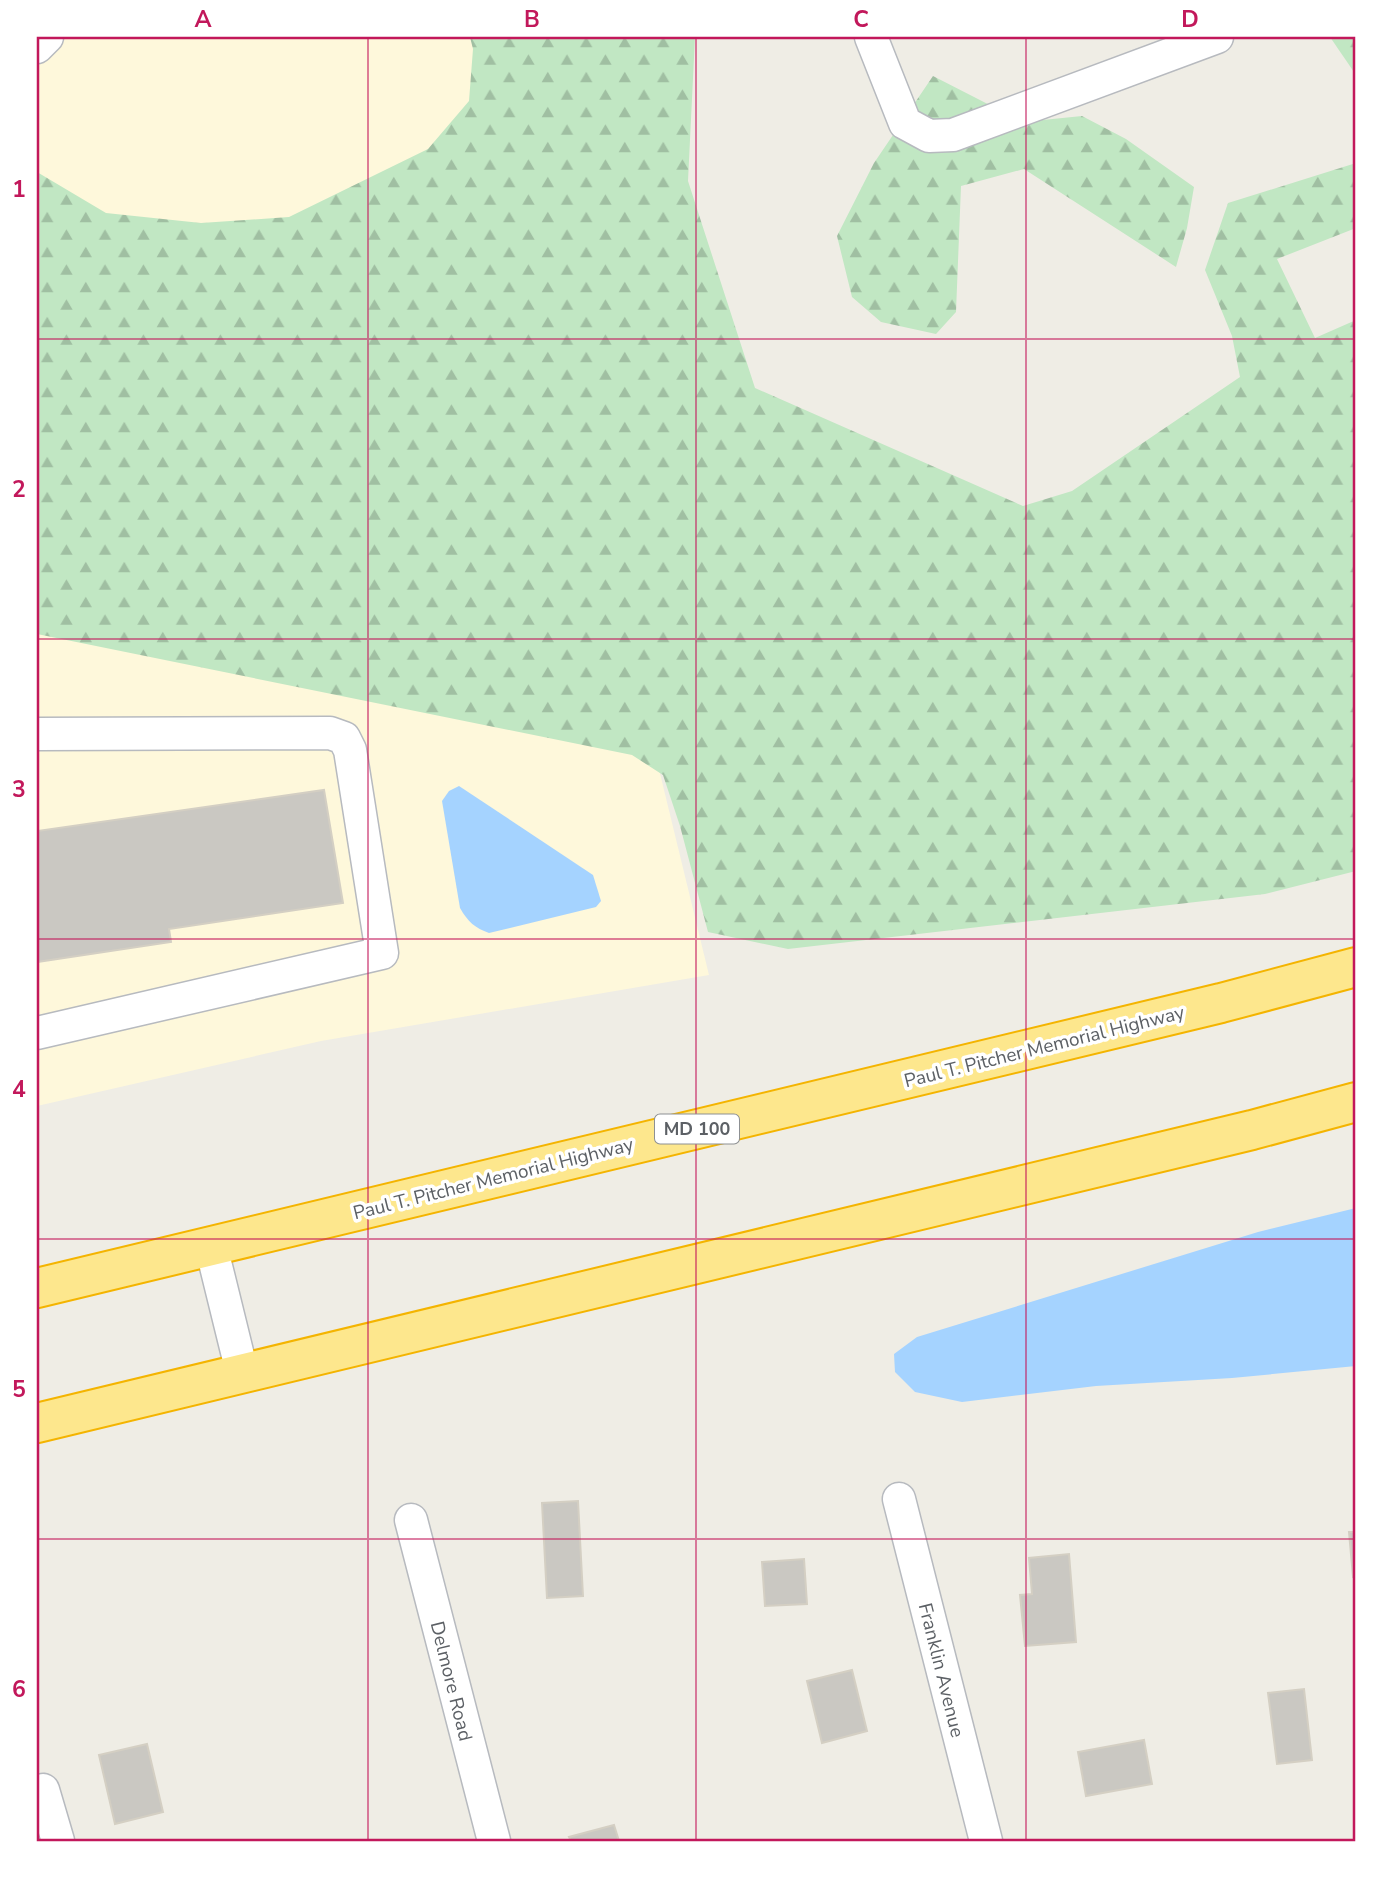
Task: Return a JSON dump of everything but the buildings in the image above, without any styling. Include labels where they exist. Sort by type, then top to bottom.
[{"type":"highway","name":"Paul T. Pitcher Memorial Highway","points":[[37,1288],[1222,1003],[1356,967]]},
{"type":"highway","points":[[37,1423],[1252,1130],[1356,1102]]},
{"type":"street","points":[[37,47],[47,37]]},
{"type":"street","points":[[871,37],[905,123],[929,136],[953,135],[1217,37]]},
{"type":"street","points":[[37,734],[330,733],[344,738],[350,750],[382,953],[37,1033]]},
{"type":"street","points":[[211,1246],[242,1373]]},
{"type":"street","name":"Franklin Avenue","points":[[899,1499],[986,1841]]},
{"type":"street","name":"Delmore Road","points":[[411,1520],[494,1841]]},
{"type":"street","points":[[44,1790],[58,1841]]},
{"type":"shaded area","points":[[37,37],[481,37],[709,975],[321,1041],[37,1106]]},
{"type":"green space","points":[[470,37],[695,37],[688,181],[755,388],[1023,506],[1072,491],[1240,377],[1232,336],[1205,270],[1228,203],[1356,163],[1356,228],[1277,259],[1315,338],[1356,320],[1356,871],[1265,894],[788,949],[708,932],[680,826],[663,775],[632,755],[37,634],[37,172],[106,213],[201,223],[289,217],[428,149],[469,101],[473,49]]},
{"type":"green space","points":[[1330,37],[1356,37],[1356,75]]},
{"type":"green space","points":[[933,76],[1023,122],[1082,116],[1126,139],[1194,187],[1187,228],[1176,267],[1024,169],[961,186],[956,312],[936,334],[881,322],[852,297],[837,236],[874,163]]},
{"type":"water","points":[[459,786],[593,875],[601,901],[596,907],[489,933],[472,924],[460,908],[442,801],[449,791]]},
{"type":"water","points":[[1356,1208],[1356,1366],[1232,1378],[1096,1386],[962,1402],[915,1392],[895,1372],[894,1354],[917,1337],[1258,1232]]}]
